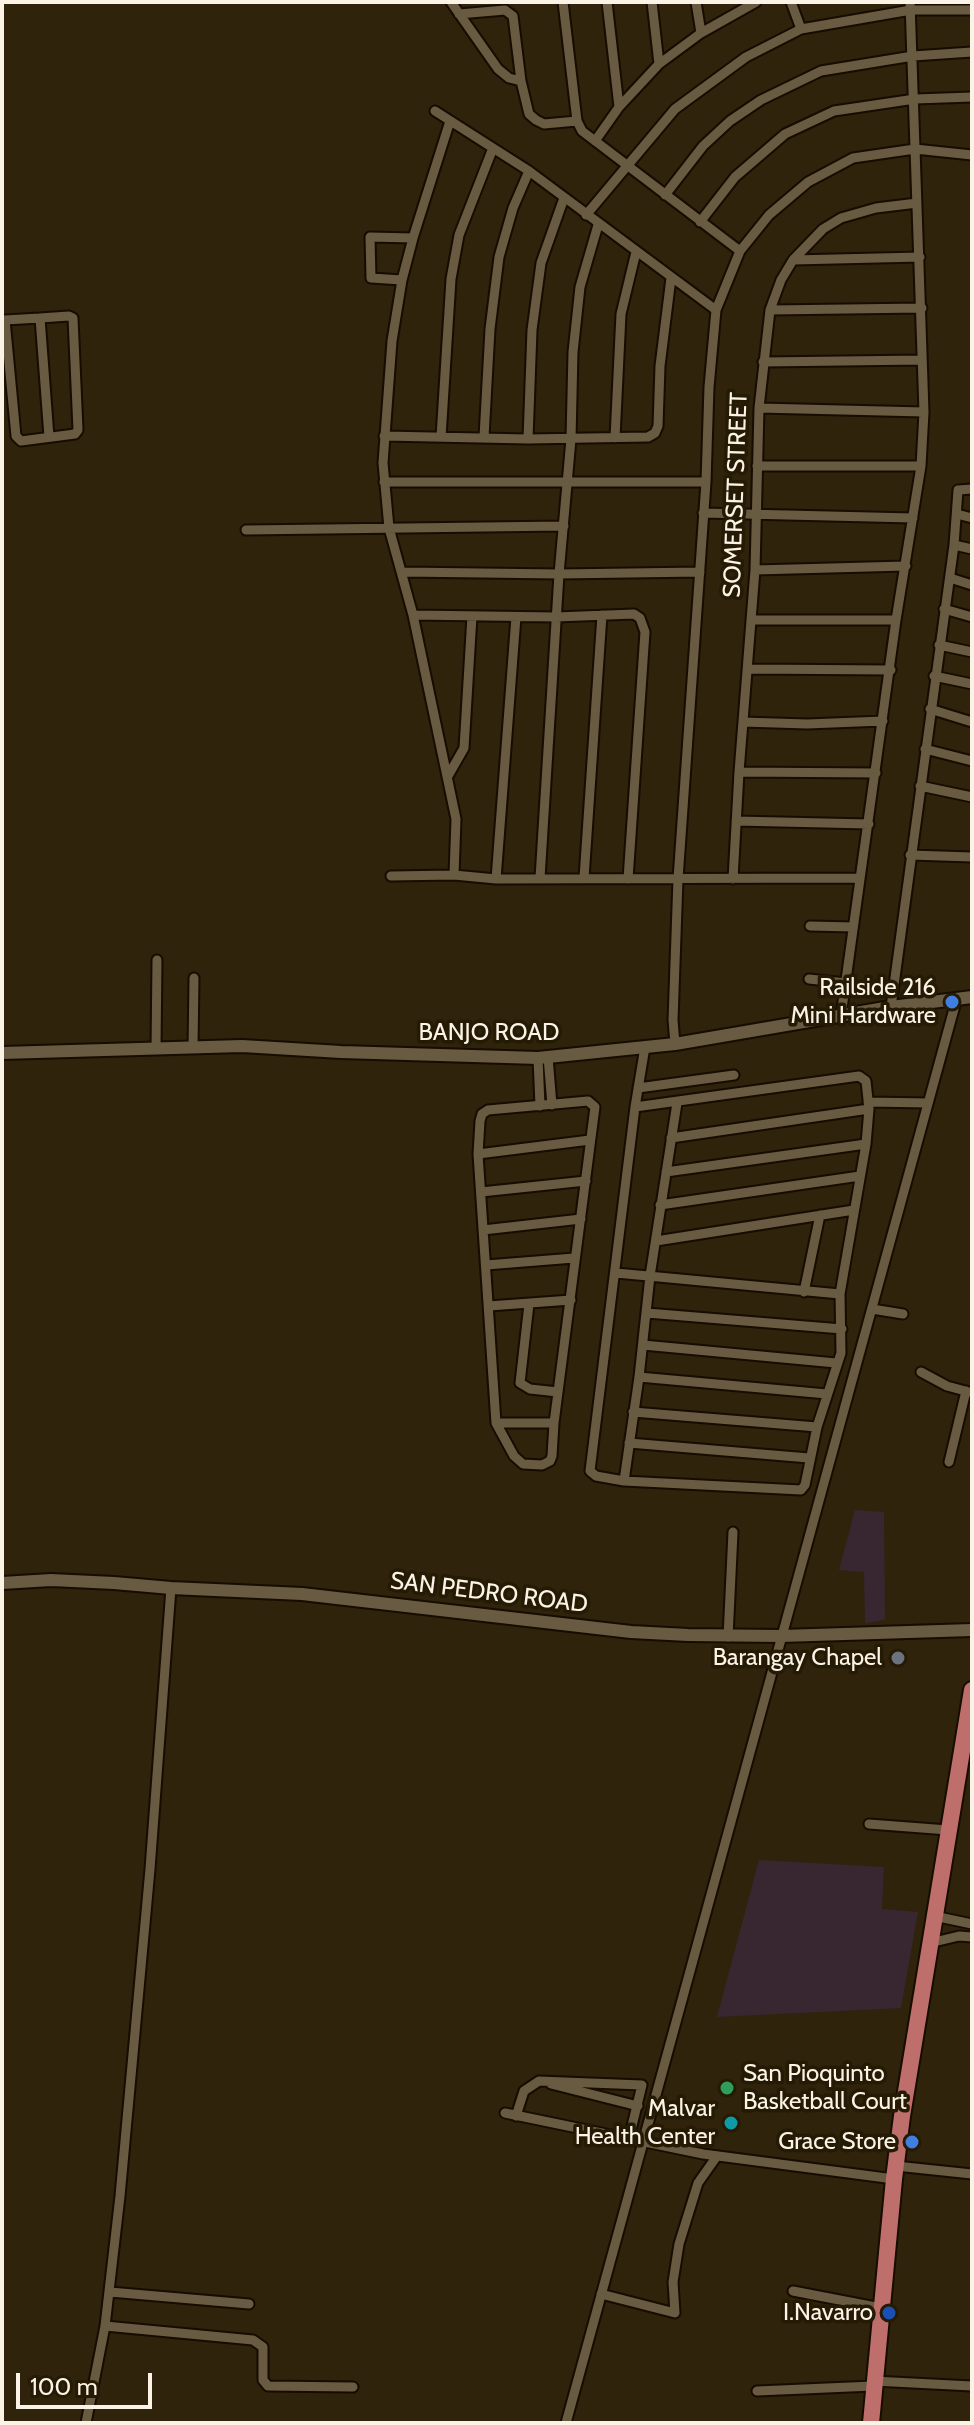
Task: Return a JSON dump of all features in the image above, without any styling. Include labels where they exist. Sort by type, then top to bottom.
[{"type":"highway","points":[[871,2423],[895,2172],[972,1690]]},
{"type":"street","points":[[451,2],[498,69],[509,78],[521,81]]},
{"type":"street","points":[[563,2],[577,121],[582,131],[740,251]]},
{"type":"street","points":[[607,2],[619,107]]},
{"type":"street","points":[[652,2],[659,64]]},
{"type":"street","points":[[696,2],[701,33]]},
{"type":"street","points":[[595,141],[619,107],[659,64],[701,33],[756,2]]},
{"type":"street","points":[[791,2],[801,29]]},
{"type":"street","points":[[841,1016],[896,620],[921,466],[924,412],[922,308],[911,6]]},
{"type":"street","points":[[586,215],[675,109],[746,57],[801,29],[911,6],[972,10]]},
{"type":"street","points":[[459,14],[505,10],[513,16],[521,81],[529,114],[544,124],[577,121]]},
{"type":"street","points":[[665,195],[703,146],[730,121],[761,100],[821,71],[913,56],[972,52]]},
{"type":"street","points":[[700,222],[735,177],[785,134],[834,111],[915,99],[972,97]]},
{"type":"street","points":[[435,111],[529,171],[716,310]]},
{"type":"street","points":[[450,121],[402,280],[392,341],[384,436],[384,482],[389,528],[413,615],[456,819],[454,875]]},
{"type":"street","points":[[441,437],[459,235],[493,148]]},
{"type":"street","points":[[675,1044],[673,1020],[678,879],[716,310],[740,251],[769,215],[808,182],[853,158],[915,149],[972,155]]},
{"type":"street","points":[[484,437],[490,329],[499,257],[513,208],[529,171]]},
{"type":"street","points":[[528,439],[532,330],[541,263],[564,198]]},
{"type":"street","name":"SOMERSET STREET","points":[[733,879],[755,570],[759,408],[770,310],[781,280],[813,237],[841,218],[876,208],[917,203]]},
{"type":"street","points":[[540,878],[559,574],[571,439],[573,352],[580,287],[598,225]]},
{"type":"street","points":[[402,280],[371,278],[370,237],[413,238]]},
{"type":"street","points":[[615,438],[621,314],[636,252]]},
{"type":"street","points":[[793,260],[920,257]]},
{"type":"street","points":[[384,436],[528,439],[648,437],[655,433],[658,426],[660,366],[671,278]]},
{"type":"street","points":[[770,310],[922,308]]},
{"type":"street","points":[[40,318],[49,437]]},
{"type":"street","points":[[73,318],[78,430],[75,434],[21,441],[16,436],[4,320],[73,318]]},
{"type":"street","points":[[763,362],[922,360]]},
{"type":"street","points":[[759,408],[924,412]]},
{"type":"street","points":[[757,466],[921,466]]},
{"type":"street","points":[[384,482],[706,482]]},
{"type":"street","points":[[891,1007],[934,676],[950,578],[958,490],[972,489]]},
{"type":"street","points":[[703,513],[913,518]]},
{"type":"street","points":[[957,514],[972,518]]},
{"type":"street","points":[[246,530],[564,526]]},
{"type":"street","points":[[954,545],[972,549]]},
{"type":"street","points":[[755,570],[906,566]]},
{"type":"street","points":[[403,572],[700,572]]},
{"type":"street","points":[[950,578],[972,585]]},
{"type":"street","points":[[944,609],[972,617]]},
{"type":"street","points":[[413,615],[556,617],[634,614],[643,622],[645,632],[628,879]]},
{"type":"street","points":[[584,878],[602,615]]},
{"type":"street","points":[[448,776],[464,748],[472,616]]},
{"type":"street","points":[[496,879],[516,617]]},
{"type":"street","points":[[751,620],[896,620]]},
{"type":"street","points":[[939,645],[972,652]]},
{"type":"street","points":[[749,669],[891,670]]},
{"type":"street","points":[[934,676],[972,684]]},
{"type":"street","points":[[930,709],[972,722]]},
{"type":"street","points":[[743,722],[807,724],[883,721]]},
{"type":"street","points":[[925,749],[972,761]]},
{"type":"street","points":[[739,772],[876,773]]},
{"type":"street","points":[[920,786],[972,797]]},
{"type":"street","points":[[736,821],[869,824]]},
{"type":"street","points":[[910,855],[972,857]]},
{"type":"street","points":[[391,876],[454,875],[496,879],[860,878]]},
{"type":"street","points":[[810,926],[853,927]]},
{"type":"street","points":[[156,1048],[157,960]]},
{"type":"street","points":[[193,1047],[194,978]]},
{"type":"street","points":[[809,979],[846,983]]},
{"type":"street","name":"BANJO ROAD","points":[[2,1053],[242,1046],[543,1058],[675,1044],[891,1007],[972,997]]},
{"type":"street","points":[[566,2423],[957,998]]},
{"type":"street","points":[[635,1107],[859,1076],[866,1081],[866,1144],[840,1294],[841,1353],[817,1427],[805,1485],[798,1491],[624,1481],[596,1476],[589,1467],[635,1107],[645,1047]]},
{"type":"street","points":[[543,1058],[552,1105]]},
{"type":"street","points":[[540,1106],[543,1058]]},
{"type":"street","points":[[638,1088],[734,1075]]},
{"type":"street","points":[[588,1101],[595,1107],[552,1456],[542,1465],[523,1464],[518,1461],[496,1423],[478,1154],[482,1114],[488,1110],[552,1105],[588,1101]]},
{"type":"street","points":[[624,1481],[650,1276],[677,1103]]},
{"type":"street","points":[[671,1138],[868,1106],[928,1103]]},
{"type":"street","points":[[478,1154],[590,1140]]},
{"type":"street","points":[[666,1172],[866,1144]]},
{"type":"street","points":[[660,1205],[860,1176]]},
{"type":"street","points":[[481,1192],[586,1181]]},
{"type":"street","points":[[656,1241],[854,1210]]},
{"type":"street","points":[[804,1292],[820,1215]]},
{"type":"street","points":[[483,1230],[581,1219]]},
{"type":"street","points":[[486,1265],[574,1258]]},
{"type":"street","points":[[616,1273],[840,1294]]},
{"type":"street","points":[[489,1306],[571,1300]]},
{"type":"street","points":[[529,1304],[520,1383],[530,1389],[558,1392]]},
{"type":"street","points":[[872,1309],[903,1314]]},
{"type":"street","points":[[647,1313],[842,1329]]},
{"type":"street","points":[[643,1345],[836,1363]]},
{"type":"street","points":[[921,1372],[947,1386],[969,1392],[949,1462]]},
{"type":"street","points":[[639,1377],[827,1394]]},
{"type":"street","points":[[633,1412],[817,1427]]},
{"type":"street","points":[[496,1423],[554,1423]]},
{"type":"street","points":[[629,1443],[809,1458]]},
{"type":"street","points":[[728,1637],[733,1532]]},
{"type":"street","name":"SAN PEDRO ROAD","points":[[2,1583],[82,1581],[302,1594],[631,1632],[728,1637],[972,1630]]},
{"type":"street","points":[[86,2423],[110,2292],[150,1869],[171,1588]]},
{"type":"street","points":[[869,1824],[948,1830]]},
{"type":"street","points":[[934,1916],[972,1924]]},
{"type":"street","points":[[930,1943],[959,1936],[972,1937]]},
{"type":"street","points":[[516,2116],[524,2091],[539,2081],[642,2085],[629,2138]]},
{"type":"street","points":[[539,2081],[638,2106]]},
{"type":"street","points":[[505,2113],[717,2156],[895,2172],[972,2174]]},
{"type":"street","points":[[601,2294],[675,2313],[673,2282],[682,2232],[698,2183],[717,2156]]},
{"type":"street","points":[[793,2291],[881,2308]]},
{"type":"street","points":[[110,2292],[249,2304]]},
{"type":"street","points":[[105,2326],[253,2340],[263,2347],[263,2380],[268,2386],[353,2387]]},
{"type":"street","points":[[757,2391],[873,2384],[972,2386]]},
{"type":"shaded area","points":[[855,1510],[884,1512],[885,1620],[865,1623],[864,1572],[839,1570]]},
{"type":"shaded area","points":[[759,1860],[884,1867],[882,1909],[918,1912],[901,2008],[717,2017]]},
{"type":"place","name":"Railside 216 Mini Hardware","points":[[952,1002]]},
{"type":"place","name":"Barangay Chapel","points":[[898,1658]]},
{"type":"place","name":"San Pioquinto Basketball Court","points":[[727,2088]]},
{"type":"place","name":"Malvar Health Center","points":[[731,2123]]},
{"type":"place","name":"Grace Store","points":[[912,2142]]},
{"type":"place","name":"I.Navarro","points":[[889,2313]]}]
